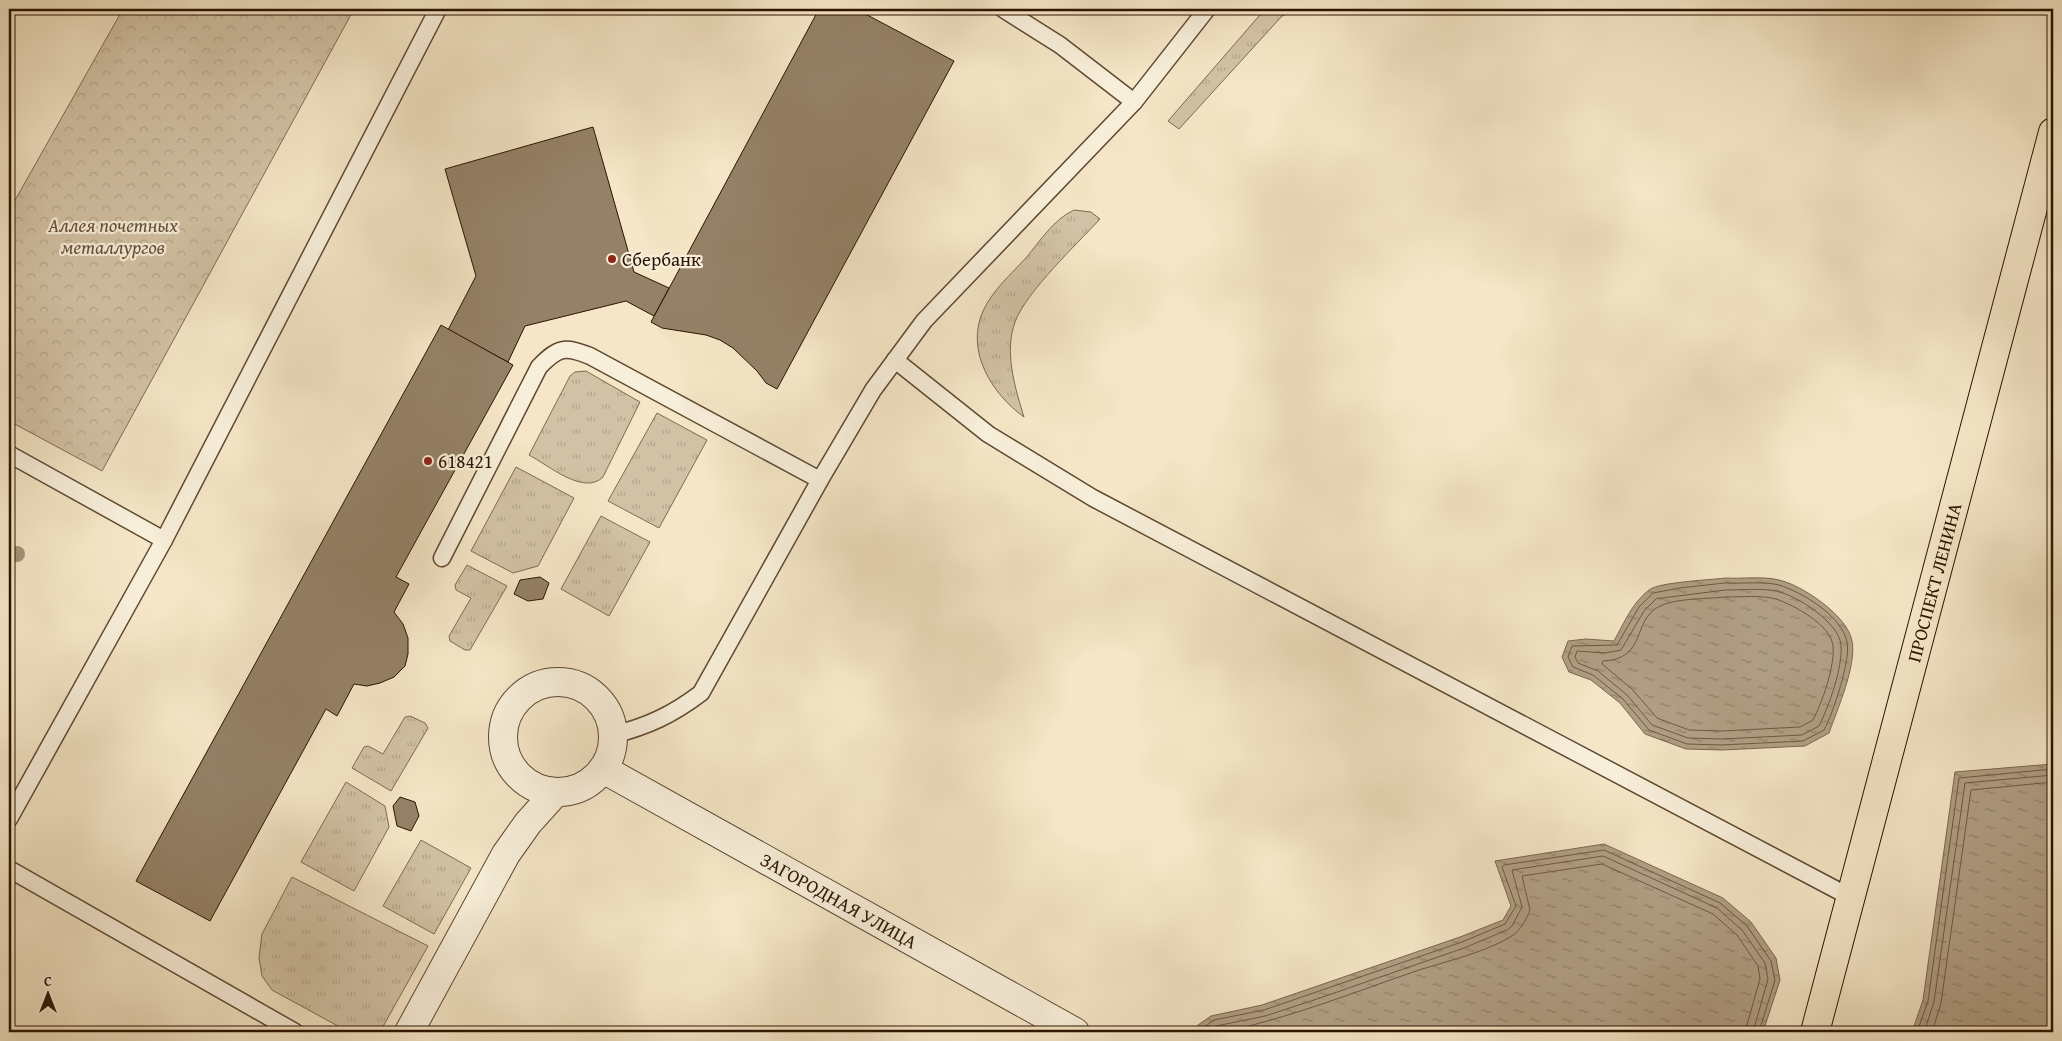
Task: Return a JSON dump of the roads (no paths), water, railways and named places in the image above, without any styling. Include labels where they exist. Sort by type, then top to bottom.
[{"type":"main road","name":"ПРОСПЕКТ ЛЕНИНА","points":[[1815,1032],[1852,898],[2053,132]]},
{"type":"street","points":[[554,682],[571,683],[588,690],[601,702],[610,718],[613,735],[611,753],[603,769],[590,782],[573,790],[555,793],[536,789],[520,778],[509,764],[503,746],[503,727],[509,710],[521,695],[536,686],[554,682]]},
{"type":"street","name":"ЗАГОРОДНАЯ УЛИЦА","points":[[603,769],[1075,1032]]},
{"type":"street","points":[[409,1032],[506,854],[528,823],[555,793]]},
{"type":"lane","points":[[9,819],[164,540],[438,9]]},
{"type":"lane","points":[[1003,9],[1060,45],[1134,102]]},
{"type":"lane","points":[[613,735],[644,727],[678,711],[701,693],[820,480],[873,390],[894,360],[937,306],[1134,102],[1207,9]]},
{"type":"lane","points":[[442,558],[539,367],[550,355],[560,349],[575,350],[590,356],[820,480]]},
{"type":"lane","points":[[894,360],[988,434],[1093,498],[1852,898]]},
{"type":"lane","points":[[9,454],[164,540]]},
{"type":"lane","points":[[9,869],[295,1032]]},
{"type":"water","points":[[1725,578],[1766,578],[1789,583],[1823,603],[1849,631],[1853,651],[1852,662],[1829,733],[1805,746],[1722,750],[1686,749],[1645,734],[1620,703],[1591,680],[1569,672],[1562,657],[1568,641],[1586,639],[1614,641],[1633,607],[1649,590],[1673,583]]},
{"type":"water","points":[[2053,764],[2053,1032],[1912,1032],[1923,1000],[1955,772]]},
{"type":"water","points":[[1604,844],[1723,898],[1751,922],[1776,958],[1780,980],[1763,1032],[1196,1032],[1198,1025],[1211,1016],[1262,1005],[1460,937],[1503,920],[1511,906],[1495,861]]},
{"type":"place","name":"Сбербанк","points":[[612,259]]},
{"type":"place","name":"618421","points":[[428,461]]},
{"type":"park label","name":"Аллея почетных металлургов","points":[[113,236]]}]
